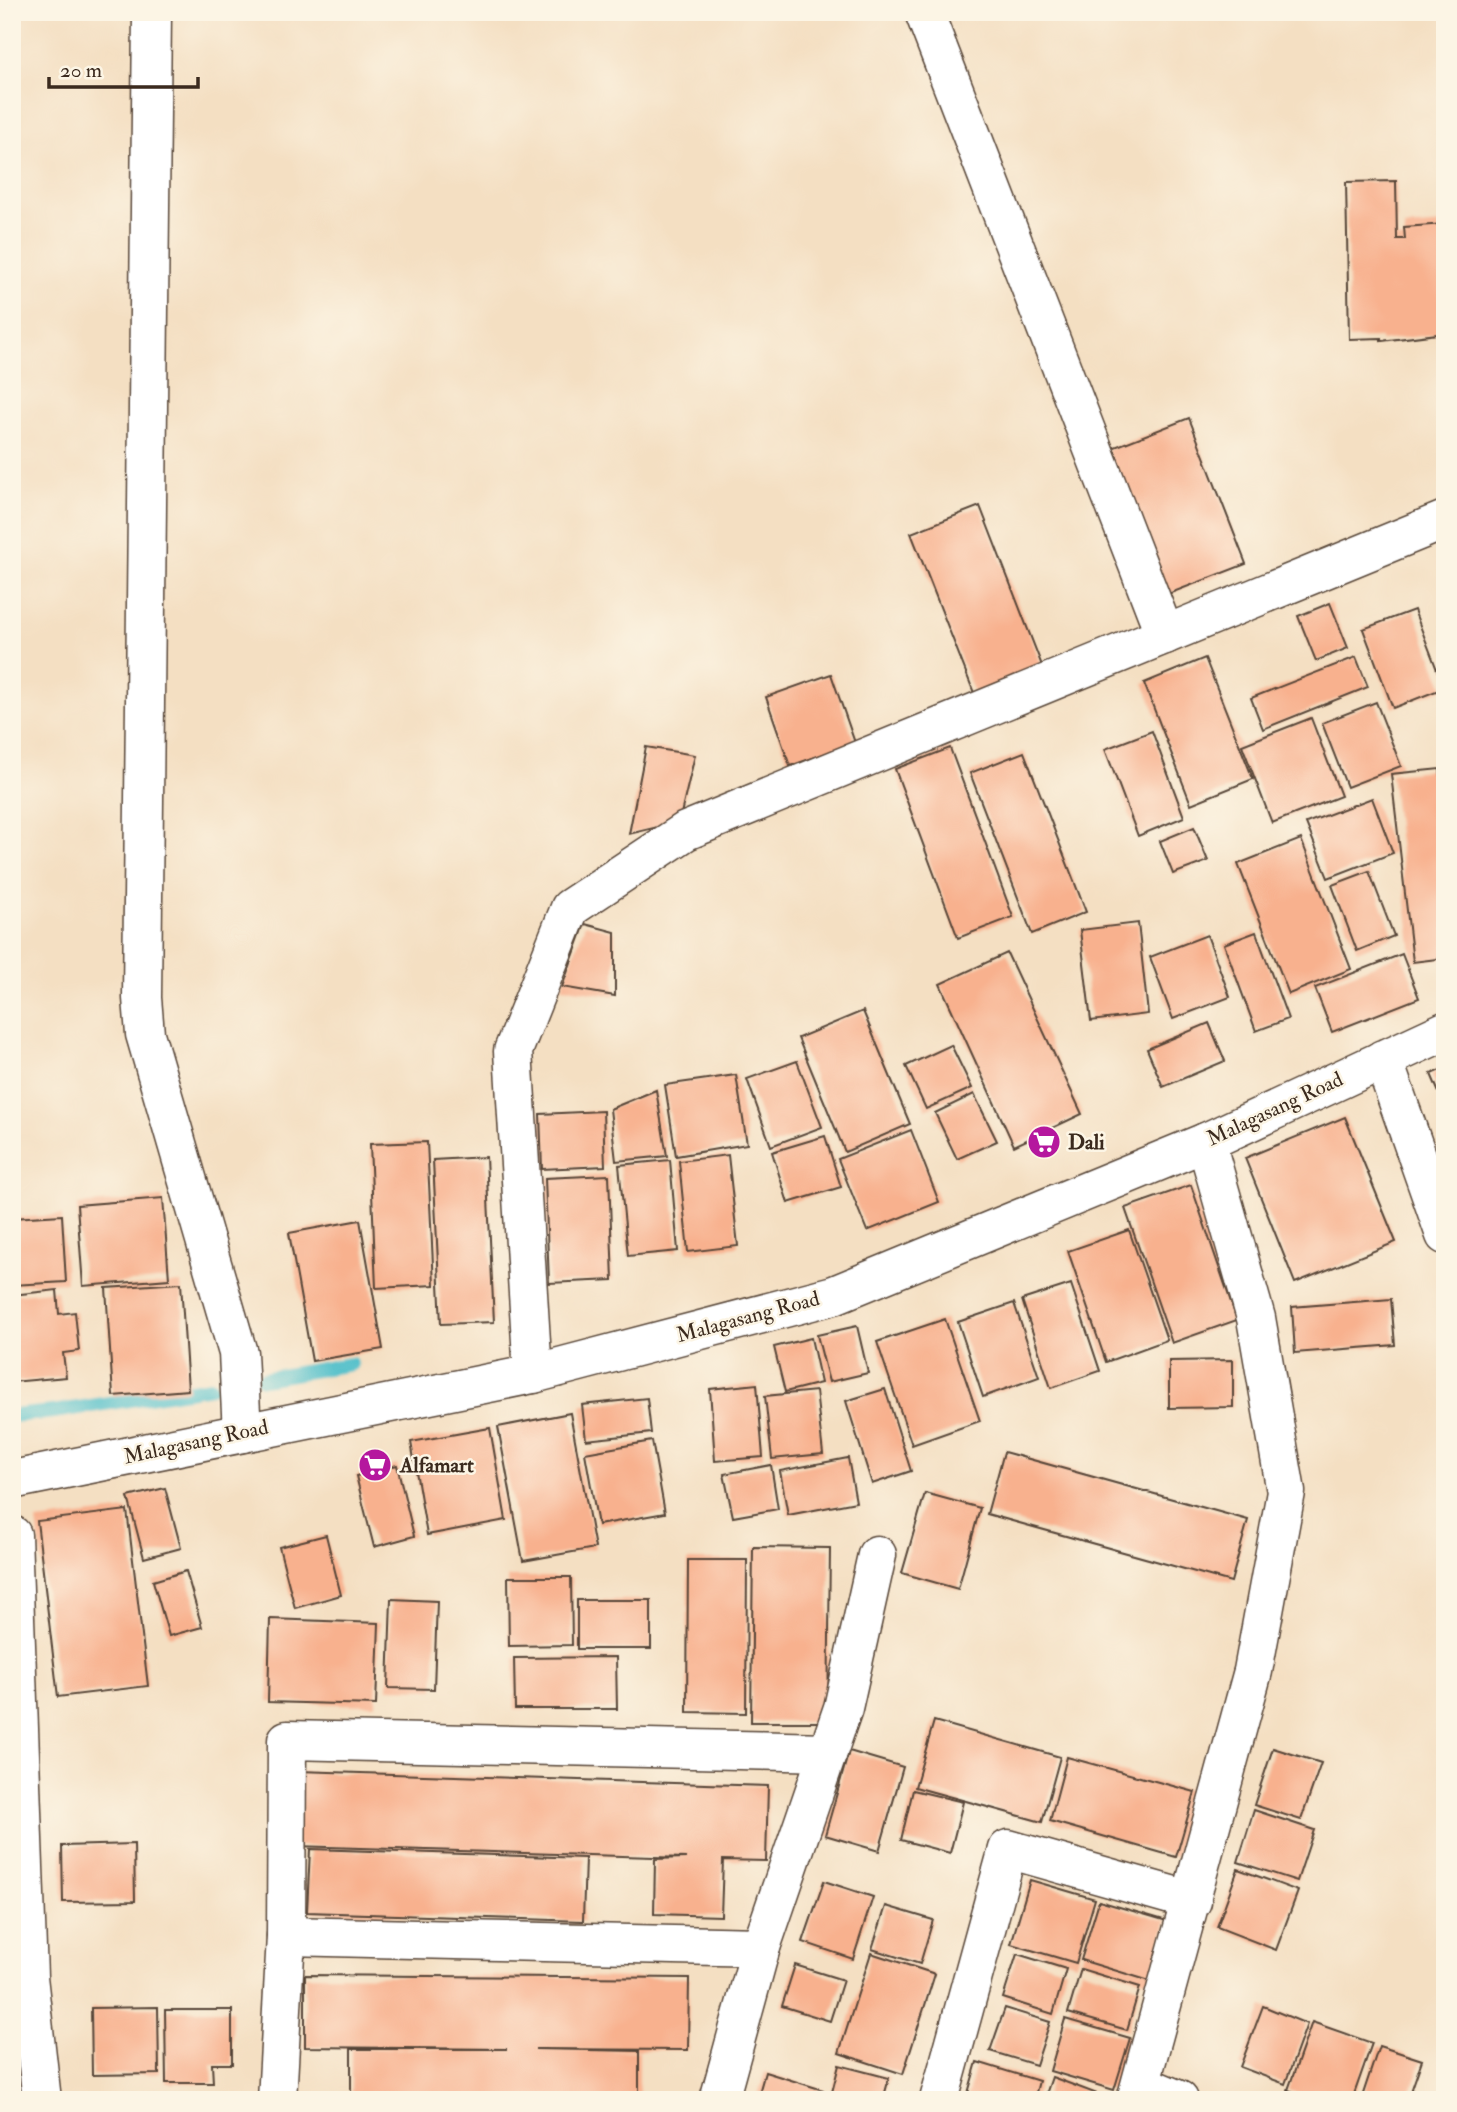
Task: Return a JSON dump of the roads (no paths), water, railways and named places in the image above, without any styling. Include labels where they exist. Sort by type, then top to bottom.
[{"type":"street","points":[[152,12],[142,998],[145,1034],[238,1353],[242,1433]]},
{"type":"street","points":[[924,12],[1165,635]]},
{"type":"street","points":[[533,1374],[513,1051],[570,908],[686,831],[1445,520]]},
{"type":"street","name":"Malagasang Road","points":[[12,1480],[533,1374],[834,1295],[1206,1142],[1445,1031]]},
{"type":"street","points":[[1383,1059],[1445,1235]]},
{"type":"street","points":[[1180,2100],[1138,2092],[1254,1671],[1286,1492],[1256,1318],[1206,1142]]},
{"type":"street","points":[[12,1535],[20,1977],[42,2100]]},
{"type":"street","points":[[719,2100],[761,1947],[843,1708],[877,1555]]},
{"type":"street","points":[[277,2100],[286,1936],[287,1740],[828,1752]]},
{"type":"street","points":[[939,2100],[1008,1849],[1192,1900]]},
{"type":"street","points":[[286,1936],[761,1947]]},
{"type":"waterway","points":[[263,1379],[351,1364]]},
{"type":"waterway","points":[[12,1416],[211,1387]]},
{"type":"place","name":"Dali","points":[[1044,1142]]},
{"type":"place","name":"Alfamart","points":[[375,1465]]}]
